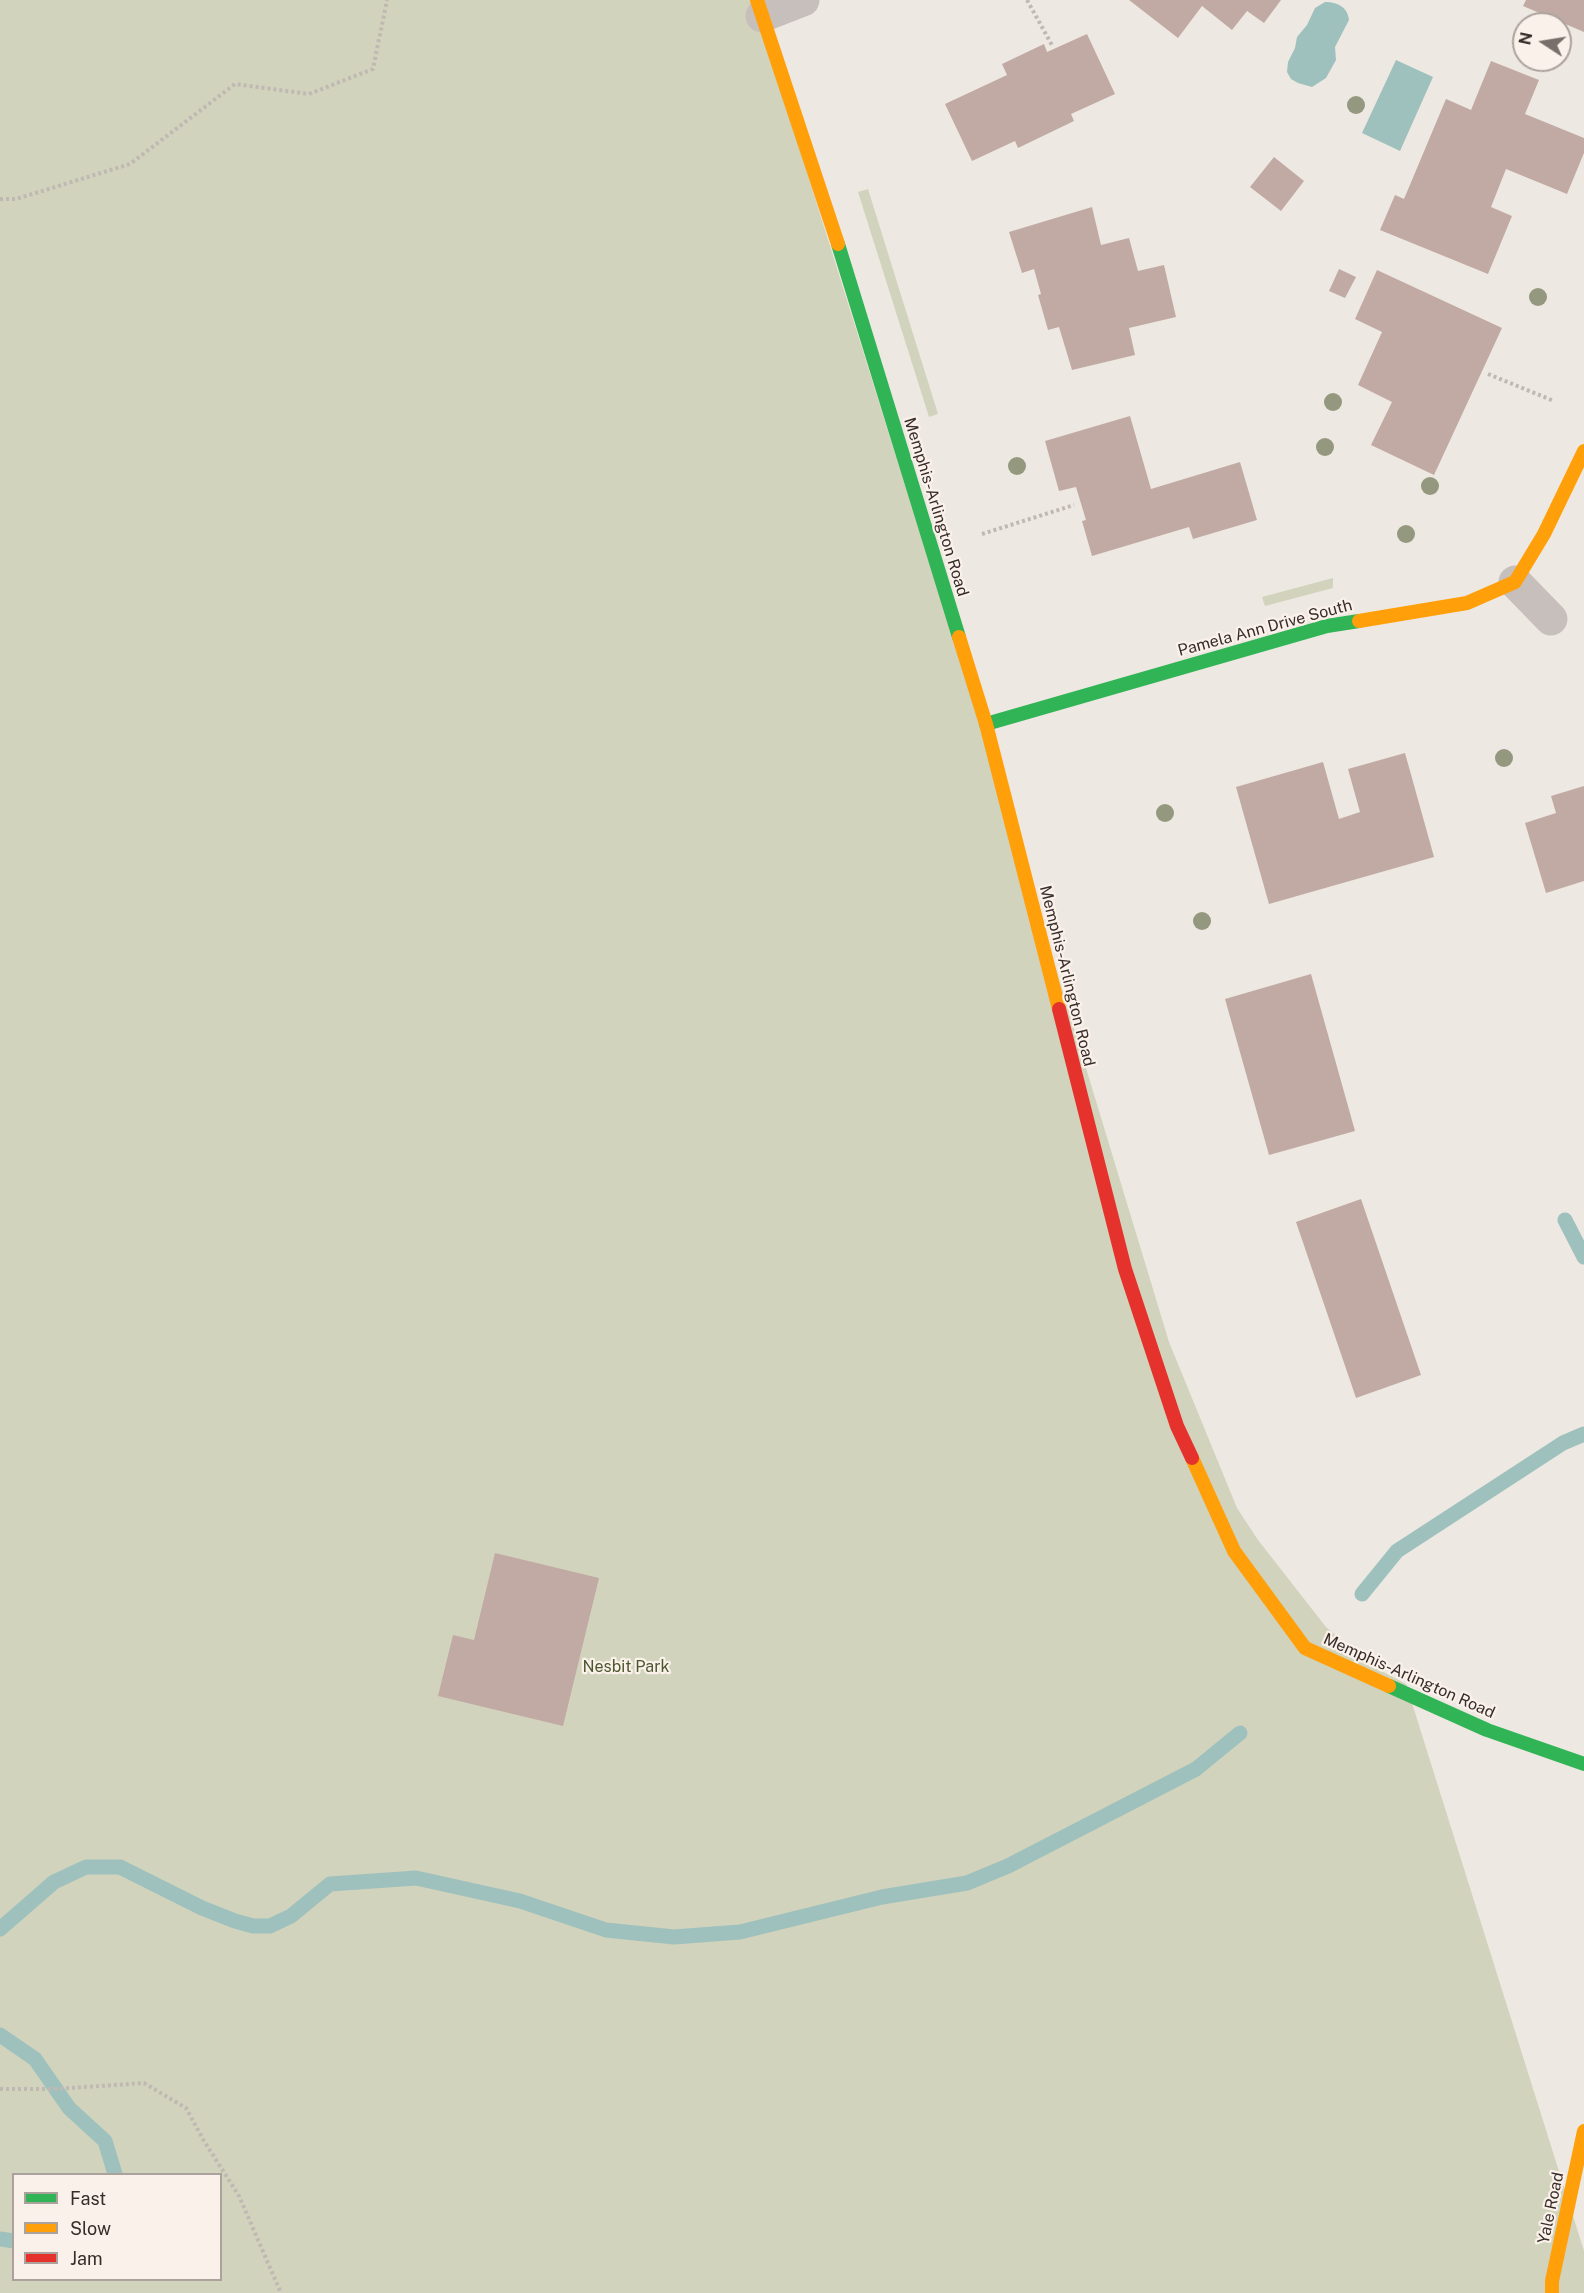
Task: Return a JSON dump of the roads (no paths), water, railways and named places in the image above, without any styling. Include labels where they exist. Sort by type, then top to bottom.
[{"type":"street","points":[[760,8],[803,0]]},
{"type":"street","name":"Memphis-Arlington Road","points":[[760,8],[818,180],[986,724],[1125,1269],[1177,1426],[1234,1551],[1305,1648],[1487,1730],[1584,1764]]},
{"type":"street","points":[[1551,619],[1515,582],[1544,534],[1584,451]]},
{"type":"street","name":"Pamela Ann Drive South","points":[[986,724],[1327,626],[1467,603],[1515,582]]},
{"type":"street","name":"Yale Road","points":[[1552,2293],[1552,2281],[1584,2131]]},
{"type":"water","points":[[1325,2],[1341,6],[1347,12],[1349,20],[1335,47],[1336,60],[1326,78],[1312,87],[1291,79],[1287,72],[1288,62],[1295,48],[1297,37],[1307,25],[1315,8]]},
{"type":"water","points":[[1396,60],[1433,77],[1400,151],[1362,133]]},
{"type":"waterway","points":[[1565,1220],[1584,1257]]},
{"type":"waterway","points":[[1362,1594],[1397,1551],[1563,1443],[1584,1434]]},
{"type":"waterway","points":[[0,1929],[54,1882],[86,1867],[120,1867],[202,1908],[253,1926],[270,1926],[291,1916],[330,1884],[416,1878],[520,1901],[606,1930],[674,1937],[740,1932],[882,1897],[967,1883],[1008,1866],[1196,1769],[1240,1733]]},
{"type":"waterway","points":[[0,2035],[35,2059],[69,2108],[105,2141],[115,2173]]},
{"type":"waterway","points":[[0,2239],[12,2241]]},
{"type":"park label","name":"Nesbit Park","points":[[626,1667]]}]
